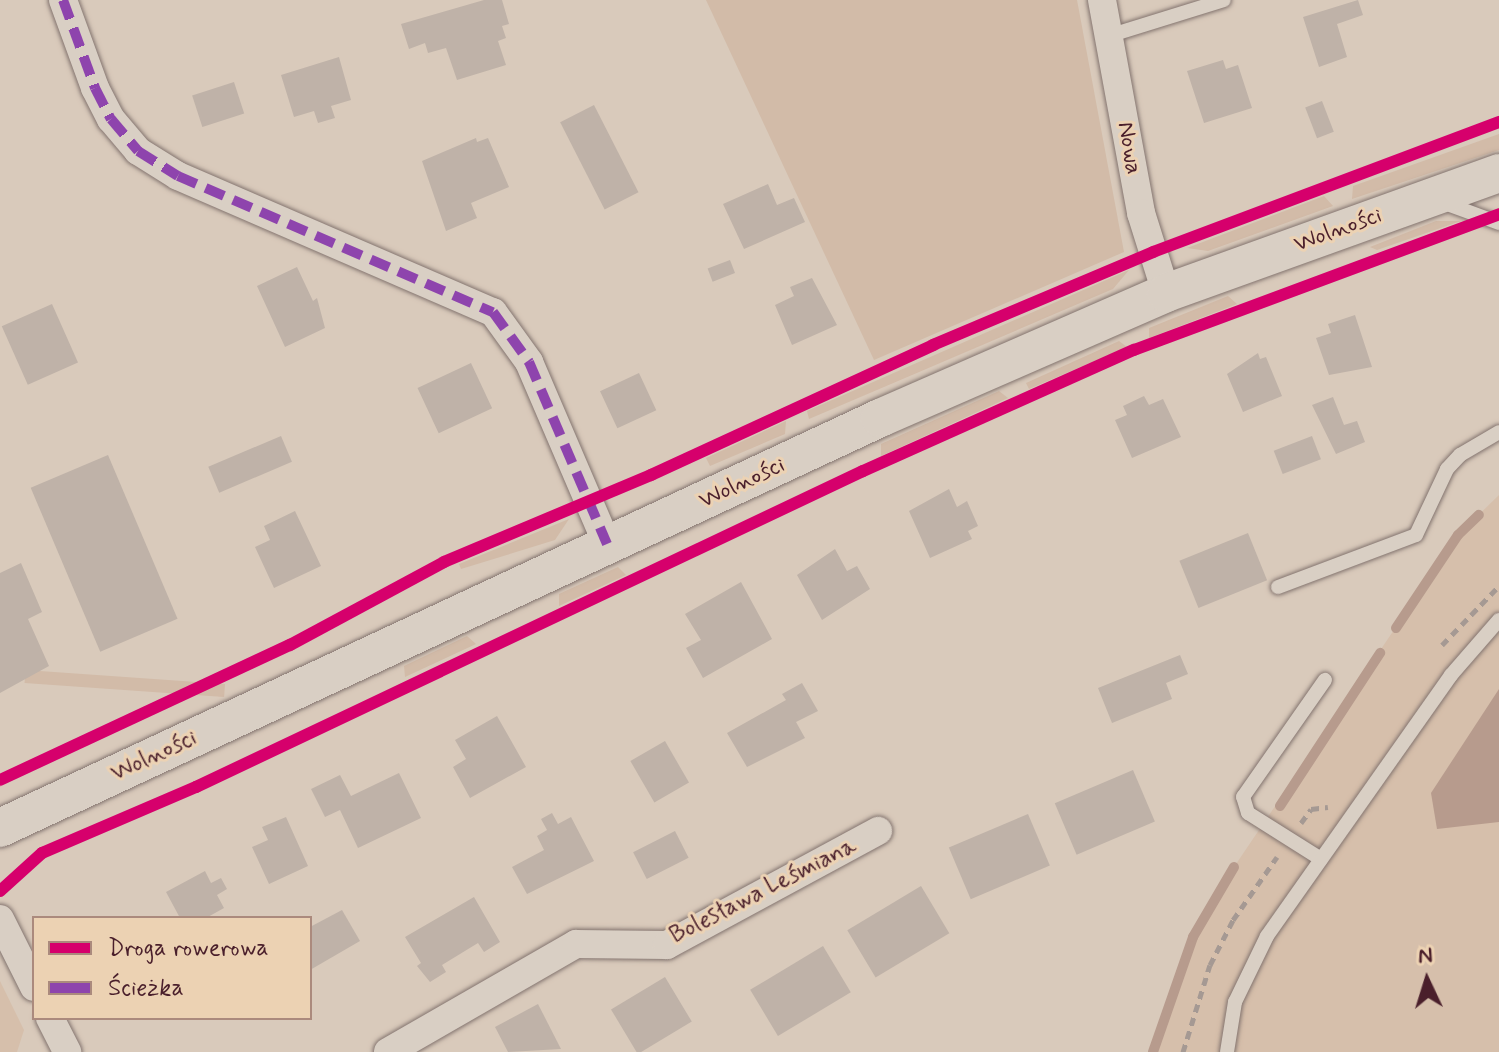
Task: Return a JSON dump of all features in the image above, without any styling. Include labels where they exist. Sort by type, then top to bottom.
[{"type":"main road","name":"Wolności","points":[[0,828],[607,544],[1166,293],[1499,173]]},
{"type":"street","points":[[63,0],[95,88],[111,119],[138,151],[178,176],[493,312],[529,362],[607,544]]},
{"type":"street","name":"Nowa","points":[[1102,0],[1141,213],[1166,293]]},
{"type":"street","name":"Bolesława Leśmiana","points":[[388,1052],[576,944],[667,945],[878,831]]},
{"type":"street","points":[[0,919],[32,983]]},
{"type":"street","points":[[51,1020],[67,1052]]},
{"type":"lane","points":[[1108,36],[1224,0]]},
{"type":"lane","points":[[1426,198],[1499,223]]},
{"type":"lane","points":[[1278,587],[1416,535],[1447,469],[1499,432]]},
{"type":"lane","points":[[1227,1052],[1235,1002],[1267,936],[1451,675],[1499,620]]},
{"type":"lane","points":[[1321,859],[1248,813],[1243,797],[1325,680]]},
{"type":"shaded area","points":[[706,0],[1077,0],[1124,252],[874,360]]},
{"type":"shaded area","points":[[1499,134],[1499,150],[1352,199],[1353,186]]},
{"type":"shaded area","points":[[1324,196],[1333,206],[1208,251],[1187,248]]},
{"type":"shaded area","points":[[1436,221],[1461,221],[1377,250],[1370,247]]},
{"type":"shaded area","points":[[1129,270],[1113,289],[809,419],[807,411]]},
{"type":"shaded area","points":[[1228,296],[1237,304],[1149,338],[1149,328]]},
{"type":"shaded area","points":[[1119,341],[1127,347],[1029,389],[1026,383]]},
{"type":"shaded area","points":[[999,391],[1008,398],[881,456],[881,444]]},
{"type":"shaded area","points":[[786,421],[785,434],[710,466],[706,458]]},
{"type":"shaded area","points":[[1499,495],[1499,1052],[1153,1052],[1193,937],[1234,867],[1458,535]]},
{"type":"shaded area","points":[[569,519],[555,540],[461,569],[459,564]]},
{"type":"shaded area","points":[[618,567],[626,575],[559,606],[559,594]]},
{"type":"shaded area","points":[[467,636],[476,644],[405,677],[404,666]]},
{"type":"shaded area","points":[[25,670],[225,684],[224,697],[25,683]]},
{"type":"shaded area","points":[[1499,689],[1499,822],[1437,829],[1431,793]]},
{"type":"shaded area","points":[[0,981],[24,1030],[17,1052],[0,1052]]},
{"type":"building","points":[[484,0],[502,0],[509,24],[502,26],[506,38],[498,41],[506,65],[457,80],[446,48],[428,53],[425,43],[409,49],[401,24]]},
{"type":"building","points":[[1358,0],[1363,15],[1337,24],[1347,57],[1319,67],[1303,17]]},
{"type":"building","points":[[339,57],[351,100],[331,106],[335,118],[318,123],[314,111],[294,117],[281,75]]},
{"type":"building","points":[[1223,60],[1226,69],[1238,65],[1252,108],[1204,123],[1187,71]]},
{"type":"building","points":[[234,82],[244,113],[202,127],[192,96]]},
{"type":"building","points":[[1322,101],[1334,132],[1317,138],[1305,107]]},
{"type":"building","points":[[594,105],[638,192],[605,210],[560,122]]},
{"type":"building","points":[[476,138],[477,142],[488,138],[509,187],[471,203],[477,218],[446,231],[422,161]]},
{"type":"building","points":[[768,184],[777,205],[794,198],[805,222],[744,249],[723,204]]},
{"type":"building","points":[[730,260],[735,273],[713,282],[708,269]]},
{"type":"building","points":[[297,267],[313,301],[317,298],[325,328],[285,347],[257,286]]},
{"type":"building","points":[[812,278],[837,325],[792,345],[775,305],[794,296],[790,287]]},
{"type":"building","points":[[52,304],[78,362],[28,385],[2,326]]},
{"type":"building","points":[[1355,315],[1372,367],[1329,375],[1316,338],[1331,333],[1328,324]]},
{"type":"building","points":[[1258,353],[1260,359],[1266,357],[1282,396],[1243,412],[1227,374]]},
{"type":"building","points":[[471,363],[492,408],[439,433],[418,388]]},
{"type":"building","points":[[639,373],[656,410],[617,428],[600,391]]},
{"type":"building","points":[[1144,396],[1149,405],[1163,399],[1181,437],[1132,458],[1115,420],[1127,415],[1123,406]]},
{"type":"building","points":[[1333,397],[1344,425],[1357,421],[1365,442],[1336,454],[1312,405]]},
{"type":"building","points":[[281,436],[292,462],[219,493],[208,467]]},
{"type":"building","points":[[1312,436],[1321,459],[1283,474],[1274,451]]},
{"type":"building","points":[[108,455],[178,619],[100,652],[31,488]]},
{"type":"building","points":[[949,489],[957,507],[967,501],[978,526],[968,531],[972,539],[930,558],[909,511]]},
{"type":"building","points":[[295,511],[321,566],[274,588],[255,547],[270,540],[264,526]]},
{"type":"building","points":[[1248,533],[1267,580],[1198,608],[1179,561]]},
{"type":"building","points":[[835,549],[847,571],[857,566],[870,589],[822,620],[797,575]]},
{"type":"building","points":[[21,563],[42,612],[28,619],[49,666],[0,693],[0,573]]},
{"type":"building","points":[[741,582],[772,639],[703,678],[686,648],[701,640],[685,614]]},
{"type":"building","points":[[1180,655],[1188,674],[1166,683],[1172,699],[1112,723],[1098,688]]},
{"type":"building","points":[[802,683],[818,711],[796,722],[805,738],[747,767],[727,733],[786,700],[782,694]]},
{"type":"building","points":[[497,716],[526,767],[470,798],[453,767],[466,759],[455,740]]},
{"type":"building","points":[[665,741],[689,783],[654,803],[630,761]]},
{"type":"building","points":[[1133,770],[1155,822],[1077,855],[1055,803]]},
{"type":"building","points":[[399,773],[421,818],[358,848],[340,810],[325,817],[311,789],[340,775],[351,796]]},
{"type":"building","points":[[552,813],[558,824],[571,817],[594,861],[527,894],[512,867],[544,850],[537,836],[547,830],[541,819]]},
{"type":"building","points":[[1028,814],[1050,866],[971,899],[949,848]]},
{"type":"building","points":[[286,817],[308,866],[269,884],[252,847],[268,840],[262,827]]},
{"type":"building","points":[[675,831],[689,858],[647,879],[633,852]]},
{"type":"building","points":[[205,871],[211,883],[221,878],[227,889],[217,895],[224,908],[210,916],[179,916],[166,892]]},
{"type":"building","points":[[921,886],[949,933],[876,977],[847,930]]},
{"type":"building","points":[[474,897],[500,942],[484,952],[478,943],[442,965],[446,972],[430,982],[417,966],[421,963],[405,937]]},
{"type":"building","points":[[342,910],[360,941],[312,969],[312,926]]},
{"type":"building","points":[[823,946],[851,992],[778,1036],[750,990]]},
{"type":"building","points":[[665,977],[692,1022],[637,1052],[611,1009]]},
{"type":"building","points":[[538,1004],[561,1049],[508,1052],[495,1027]]},
{"type":"waterway","points":[[1396,628],[1458,535],[1479,515]]},
{"type":"waterway","points":[[1280,806],[1380,653]]},
{"type":"waterway","points":[[1153,1052],[1193,937],[1234,867]]},
{"type":"marked path","points":[[63,0],[95,88],[111,119],[138,151],[178,176],[493,312],[529,362],[607,544]]},
{"type":"cycle path","points":[[0,780],[290,645],[444,562],[651,475],[933,345],[1153,252],[1499,122]]},
{"type":"cycle path","points":[[0,891],[42,853],[196,787],[863,471],[1134,350],[1499,214]]}]
